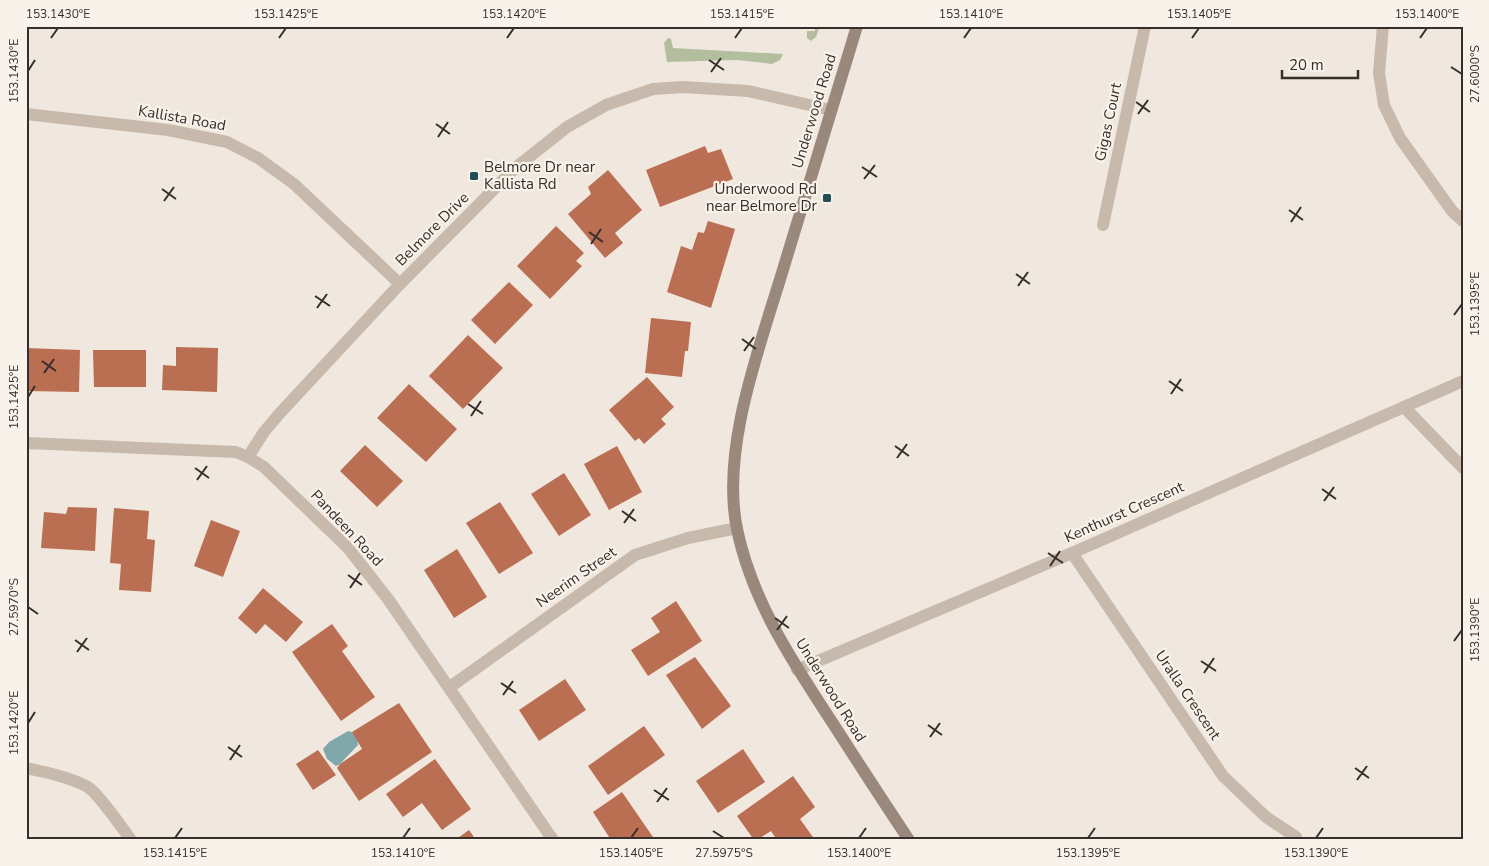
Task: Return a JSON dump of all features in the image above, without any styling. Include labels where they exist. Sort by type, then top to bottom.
[{"type":"street","name":"Underwood Road","points":[[857,26],[746,395],[734,474],[734,501],[737,528],[762,606],[797,670],[909,840]]},
{"type":"street","name":"Gigas Court","points":[[1103,225],[1145,26]]},
{"type":"street","points":[[1383,26],[1379,73],[1384,105],[1400,138],[1452,211],[1463,222]]},
{"type":"street","name":"Belmore Drive","points":[[248,456],[280,413],[400,284],[514,169],[567,127],[606,105],[654,89],[683,87],[748,91],[831,110]]},
{"type":"street","name":"Kallista Road","points":[[26,114],[168,130],[227,142],[258,158],[294,184],[400,284]]},
{"type":"street","name":"Kenthurst Crescent","points":[[797,670],[1072,553],[1463,381]]},
{"type":"street","points":[[1404,407],[1463,468]]},
{"type":"street","name":"Pandeen Road","points":[[26,443],[218,450],[236,452],[248,456],[264,467],[348,548],[388,599],[553,840]]},
{"type":"street","name":"Neerim Street","points":[[450,687],[635,555],[688,538],[737,528]]},
{"type":"street","name":"Uralla Crescent","points":[[1072,553],[1223,776],[1266,817],[1296,837]]},
{"type":"street","points":[[26,768],[48,772],[88,786],[131,840]]},
{"type":"green space","points":[[815,26],[820,26],[816,37],[811,41],[807,38],[807,31],[815,31]]},
{"type":"green space","points":[[668,38],[671,39],[673,48],[783,54],[780,60],[772,64],[737,60],[667,62],[664,43]]},
{"type":"water","points":[[348,731],[352,732],[357,738],[358,745],[336,766],[327,759],[323,749],[329,742]]},
{"type":"building","points":[[705,146],[708,153],[721,149],[733,179],[660,207],[646,170]]},
{"type":"building","points":[[608,170],[642,210],[615,233],[623,243],[605,258],[568,214],[591,194],[588,187]]},
{"type":"building","points":[[708,221],[735,229],[711,308],[667,292],[681,246],[692,250],[698,232],[704,233]]},
{"type":"building","points":[[556,226],[584,253],[576,261],[582,266],[550,299],[517,266]]},
{"type":"building","points":[[509,282],[533,305],[495,344],[471,320]]},
{"type":"building","points":[[651,318],[691,322],[688,351],[685,351],[682,377],[645,373]]},
{"type":"building","points":[[468,335],[503,368],[463,409],[429,376]]},
{"type":"building","points":[[176,347],[218,348],[217,392],[162,390],[163,365],[176,366]]},
{"type":"building","points":[[26,348],[80,350],[79,392],[26,391]]},
{"type":"building","points":[[93,350],[146,350],[146,387],[94,387]]},
{"type":"building","points":[[647,377],[674,407],[661,419],[666,424],[644,444],[639,438],[635,441],[609,410]]},
{"type":"building","points":[[409,384],[457,429],[426,462],[377,418]]},
{"type":"building","points":[[365,445],[403,481],[377,507],[340,471]]},
{"type":"building","points":[[617,446],[642,492],[609,510],[584,464]]},
{"type":"building","points":[[564,473],[591,515],[559,536],[531,494]]},
{"type":"building","points":[[26,500],[29,500],[28,543],[26,543]]},
{"type":"building","points":[[500,502],[533,553],[499,574],[466,523]]},
{"type":"building","points":[[68,507],[97,508],[95,551],[41,548],[44,512],[66,514]]},
{"type":"building","points":[[114,508],[149,511],[147,539],[155,540],[151,592],[119,590],[121,564],[110,563]]},
{"type":"building","points":[[211,520],[240,531],[223,577],[194,566]]},
{"type":"building","points":[[457,549],[487,597],[454,618],[424,570]]},
{"type":"building","points":[[263,588],[303,622],[286,642],[265,624],[256,634],[238,618]]},
{"type":"building","points":[[676,601],[702,641],[648,676],[631,650],[660,632],[651,618]]},
{"type":"building","points":[[332,624],[348,646],[342,651],[375,697],[341,721],[292,652]]},
{"type":"building","points":[[695,657],[731,706],[702,729],[666,675]]},
{"type":"building","points":[[565,679],[586,710],[539,741],[519,710]]},
{"type":"building","points":[[399,703],[432,752],[359,801],[337,768],[362,749],[352,732]]},
{"type":"building","points":[[644,726],[665,755],[608,795],[588,766]]},
{"type":"building","points":[[743,749],[765,782],[718,813],[696,781]]},
{"type":"building","points":[[318,750],[336,775],[313,790],[296,764]]},
{"type":"building","points":[[435,759],[471,809],[442,830],[422,803],[403,817],[386,794]]},
{"type":"building","points":[[793,776],[815,807],[800,819],[815,840],[777,840],[771,831],[754,840],[737,816]]},
{"type":"building","points":[[622,792],[655,840],[611,840],[593,812]]},
{"type":"building","points":[[469,830],[476,840],[455,840]]},
{"type":"place","name":"Belmore Dr near Kallista Rd","points":[[474,176]]},
{"type":"place","name":"Underwood Rd near Belmore Dr","points":[[827,198]]}]
